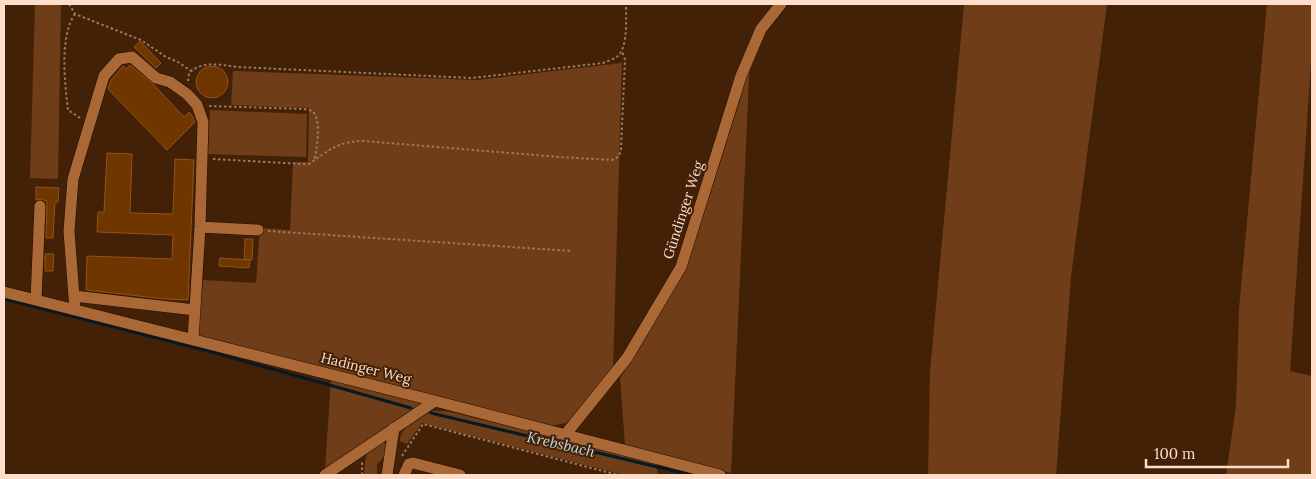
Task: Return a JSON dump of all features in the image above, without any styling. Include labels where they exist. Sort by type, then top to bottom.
[{"type":"street","name":"Gündinger Weg","points":[[565,435],[627,358],[681,267],[741,76],[761,29],[781,4]]},
{"type":"street","points":[[75,310],[69,230],[73,179],[104,76],[119,59],[132,57],[156,78],[170,82],[182,90],[197,105],[203,122],[194,340]]},
{"type":"street","points":[[36,300],[40,206]]},
{"type":"street","points":[[200,227],[258,230]]},
{"type":"street","name":"Hadinger Weg","points":[[4,292],[720,475]]},
{"type":"street","points":[[74,296],[195,310]]},
{"type":"street","points":[[325,475],[436,401]]},
{"type":"street","points":[[387,475],[394,428]]},
{"type":"street","points":[[404,475],[409,464],[413,463],[460,475]]},
{"type":"path","points":[[69,4],[75,14],[141,40],[191,71],[196,66],[214,64],[238,67],[486,77],[603,63],[615,58],[622,51],[625,42],[626,4]]},
{"type":"path","points":[[75,14],[66,32],[64,81],[68,110],[75,116],[91,123]]},
{"type":"path","points":[[202,158],[309,164],[340,144],[358,141],[603,160],[616,158],[621,148],[624,60],[622,51]]},
{"type":"path","points":[[197,105],[304,109],[312,111],[315,115],[318,140],[314,161]]},
{"type":"path","points":[[258,230],[572,251]]},
{"type":"path","points":[[401,457],[423,424],[618,475]]},
{"type":"shaded area","points":[[35,4],[61,4],[58,179],[30,178]]},
{"type":"shaded area","points":[[964,4],[1107,4],[1071,276],[1056,475],[928,475],[930,371]]},
{"type":"shaded area","points":[[1267,4],[1312,4],[1312,48],[1290,371],[1312,376],[1312,475],[1226,475],[1236,406],[1239,309]]},
{"type":"shaded area","points":[[750,57],[731,473],[625,445],[620,378],[686,270],[740,100]]},
{"type":"shaded area","points":[[622,63],[613,370],[571,422],[551,426],[198,336],[203,280],[256,283],[260,228],[290,230],[293,162],[308,162],[309,108],[231,105],[233,71],[477,80]]},
{"type":"shaded area","points":[[210,110],[307,114],[306,157],[208,154]]},
{"type":"shaded area","points":[[331,378],[425,402],[325,470]]},
{"type":"shaded area","points":[[433,411],[446,411],[655,461],[658,474],[662,475],[624,475],[422,423],[407,444],[400,441],[403,430],[407,426]]},
{"type":"shaded area","points":[[383,442],[388,445],[388,453],[377,464],[377,475],[364,475],[367,455],[372,449]]},
{"type":"building","points":[[140,41],[161,63],[156,68],[134,47]]},
{"type":"building","points":[[130,65],[154,85],[184,117],[189,112],[193,117],[195,122],[167,150],[108,89],[111,80],[123,66],[126,69]]},
{"type":"building","points":[[212,66],[223,71],[228,82],[223,93],[212,98],[201,93],[196,82],[201,71]]},
{"type":"building","points":[[107,153],[132,154],[130,213],[173,214],[175,159],[194,160],[188,300],[86,290],[87,256],[172,259],[173,235],[97,232],[98,212],[104,212]]},
{"type":"building","points":[[36,187],[59,188],[58,202],[55,202],[53,238],[46,238],[47,201],[36,200]]},
{"type":"building","points":[[245,239],[253,239],[252,260],[244,259]]},
{"type":"building","points":[[45,254],[54,254],[53,271],[45,271]]},
{"type":"building","points":[[220,258],[250,260],[249,268],[219,266]]},
{"type":"waterway","points":[[4,299],[208,351],[411,408]]},
{"type":"waterway","name":"Krebsbach","points":[[431,413],[691,475]]}]
